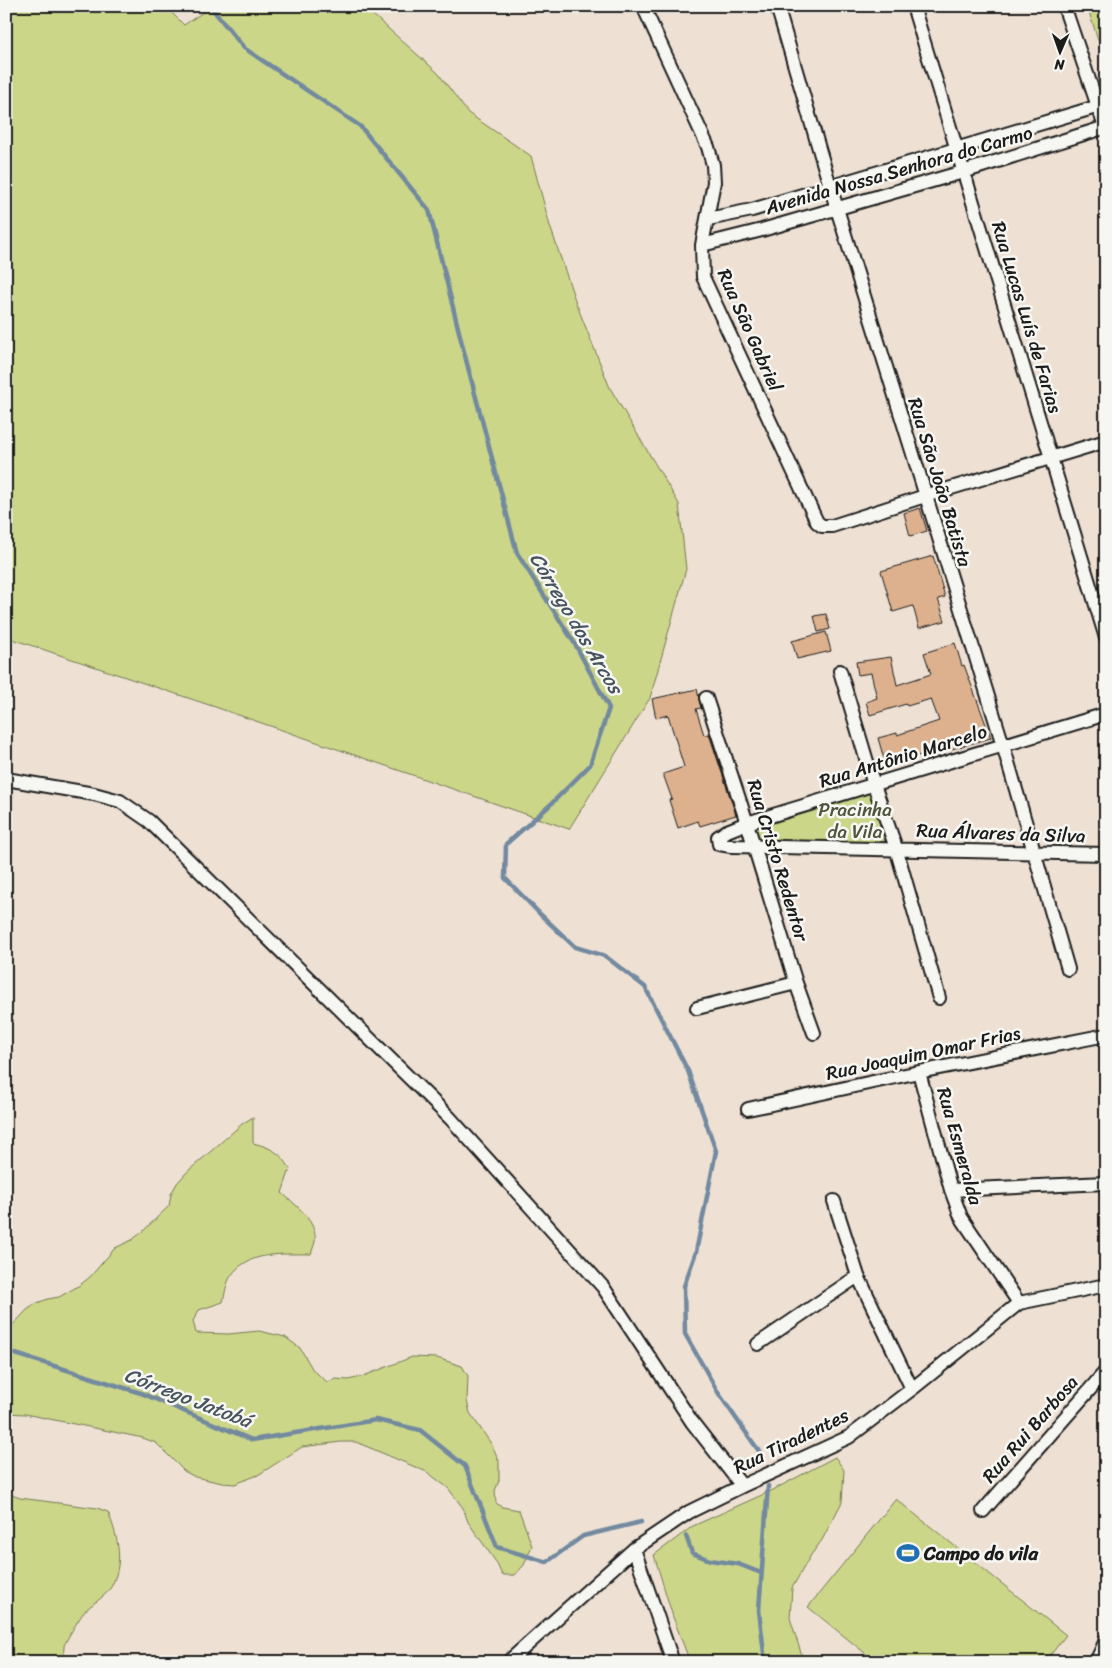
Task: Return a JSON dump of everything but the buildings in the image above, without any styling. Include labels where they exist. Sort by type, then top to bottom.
[{"type":"street","name":"Rua São Gabriel","points":[[643,6],[708,147],[713,165],[714,182],[702,245],[703,277],[817,522],[822,526],[832,526],[925,496]]},
{"type":"street","name":"Rua São João Batista","points":[[777,6],[836,208],[1003,745],[1068,969]]},
{"type":"street","name":"Rua Lucas Luís de Farias","points":[[913,6],[1106,638]]},
{"type":"street","points":[[1064,6],[1102,105],[1105,128]]},
{"type":"street","name":"Avenida Nossa Senhora do Carmo","points":[[708,219],[752,210],[1102,105]]},
{"type":"street","name":"Avenida Nossa Senhora do Carmo","points":[[702,245],[762,230],[963,172],[1105,128]]},
{"type":"street","points":[[925,496],[1106,440]]},
{"type":"street","points":[[840,671],[874,785],[896,848],[939,998]]},
{"type":"street","name":"Rua Cristo Redentor","points":[[706,698],[796,983],[814,1033]]},
{"type":"street","name":"Rua Antônio Marcelo","points":[[718,841],[718,838],[726,831],[747,823],[1106,714]]},
{"type":"street","points":[[6,779],[94,794],[120,801],[149,821],[450,1118],[597,1280],[692,1422],[742,1486]]},
{"type":"street","name":"Rua Álvares da Silva","points":[[718,841],[722,845],[1106,854]]},
{"type":"street","points":[[697,1008],[796,983]]},
{"type":"street","name":"Rua Joaquim Omar Frias","points":[[748,1109],[919,1072],[1106,1035]]},
{"type":"street","name":"Rua Esmeralda","points":[[919,1072],[951,1190],[961,1217],[1019,1303]]},
{"type":"street","points":[[951,1190],[1106,1183]]},
{"type":"street","points":[[834,1201],[858,1276],[912,1389]]},
{"type":"street","points":[[758,1344],[858,1276]]},
{"type":"street","name":"Rua Tiradentes","points":[[508,1662],[634,1549],[689,1512],[849,1437],[1019,1303],[1106,1286]]},
{"type":"street","name":"Rua Rui Barbosa","points":[[983,1511],[1106,1372]]},
{"type":"street","points":[[634,1549],[673,1662]]},
{"type":"street","points":[[1096,1662],[1106,1640]]},
{"type":"green space","points":[[6,6],[165,6],[184,25],[212,6],[363,6],[438,73],[468,113],[531,156],[550,226],[576,303],[610,388],[679,504],[686,569],[650,698],[569,829],[12,639],[6,632]]},
{"type":"green space","points":[[1087,6],[1106,6],[1106,64]]},
{"type":"green space","name":"Pracinha da Vila","points":[[871,792],[885,843],[757,841],[755,826]]},
{"type":"green space","points":[[253,1117],[253,1143],[265,1146],[287,1163],[290,1169],[282,1193],[299,1208],[309,1221],[313,1227],[315,1242],[311,1254],[278,1254],[256,1258],[238,1268],[228,1282],[223,1302],[199,1310],[193,1321],[196,1333],[228,1334],[259,1331],[285,1337],[300,1348],[313,1370],[327,1382],[336,1379],[348,1380],[361,1377],[412,1357],[437,1358],[462,1366],[468,1376],[467,1401],[470,1413],[492,1445],[499,1461],[499,1480],[495,1491],[496,1503],[502,1507],[519,1510],[532,1546],[524,1565],[515,1575],[502,1575],[496,1562],[468,1522],[463,1508],[448,1488],[427,1472],[356,1442],[302,1447],[258,1475],[235,1484],[222,1483],[195,1477],[184,1471],[156,1443],[143,1438],[25,1414],[6,1413],[6,1327],[10,1328],[27,1310],[37,1303],[59,1297],[90,1277],[115,1248],[132,1240],[141,1233],[169,1206],[171,1194],[177,1183],[187,1172],[242,1124]]},
{"type":"green space","points":[[835,1457],[844,1470],[842,1502],[822,1540],[792,1588],[790,1618],[801,1653],[801,1662],[690,1662],[673,1617],[654,1555],[693,1526],[773,1490]]},
{"type":"green space","points":[[6,1493],[20,1498],[97,1508],[108,1512],[118,1547],[119,1556],[116,1574],[111,1588],[84,1612],[70,1634],[64,1646],[65,1662],[6,1662]]},
{"type":"green space","name":"Campo do vila","points":[[896,1499],[1066,1635],[1045,1662],[876,1662],[808,1607]]},
{"type":"waterway","name":"Córrego dos Arcos","points":[[210,6],[244,48],[360,126],[429,210],[517,553],[575,644],[609,708],[590,765],[549,806],[506,844],[505,878],[575,947],[605,956],[645,987],[688,1071],[716,1151],[696,1252],[684,1286],[685,1334],[719,1394],[761,1454]]},
{"type":"waterway","name":"Córrego Jatobá","points":[[6,1351],[141,1393],[252,1440],[376,1420],[420,1430],[465,1466],[497,1547],[547,1562],[583,1536],[641,1522]]},
{"type":"waterway","name":"Córrego dos Arcos","points":[[765,1662],[759,1610],[768,1486]]},
{"type":"waterway","name":"Córrego Jatobá","points":[[686,1536],[692,1553],[710,1560],[738,1564],[761,1573]]},
{"type":"place","name":"Campo do vila","points":[[908,1553]]}]
